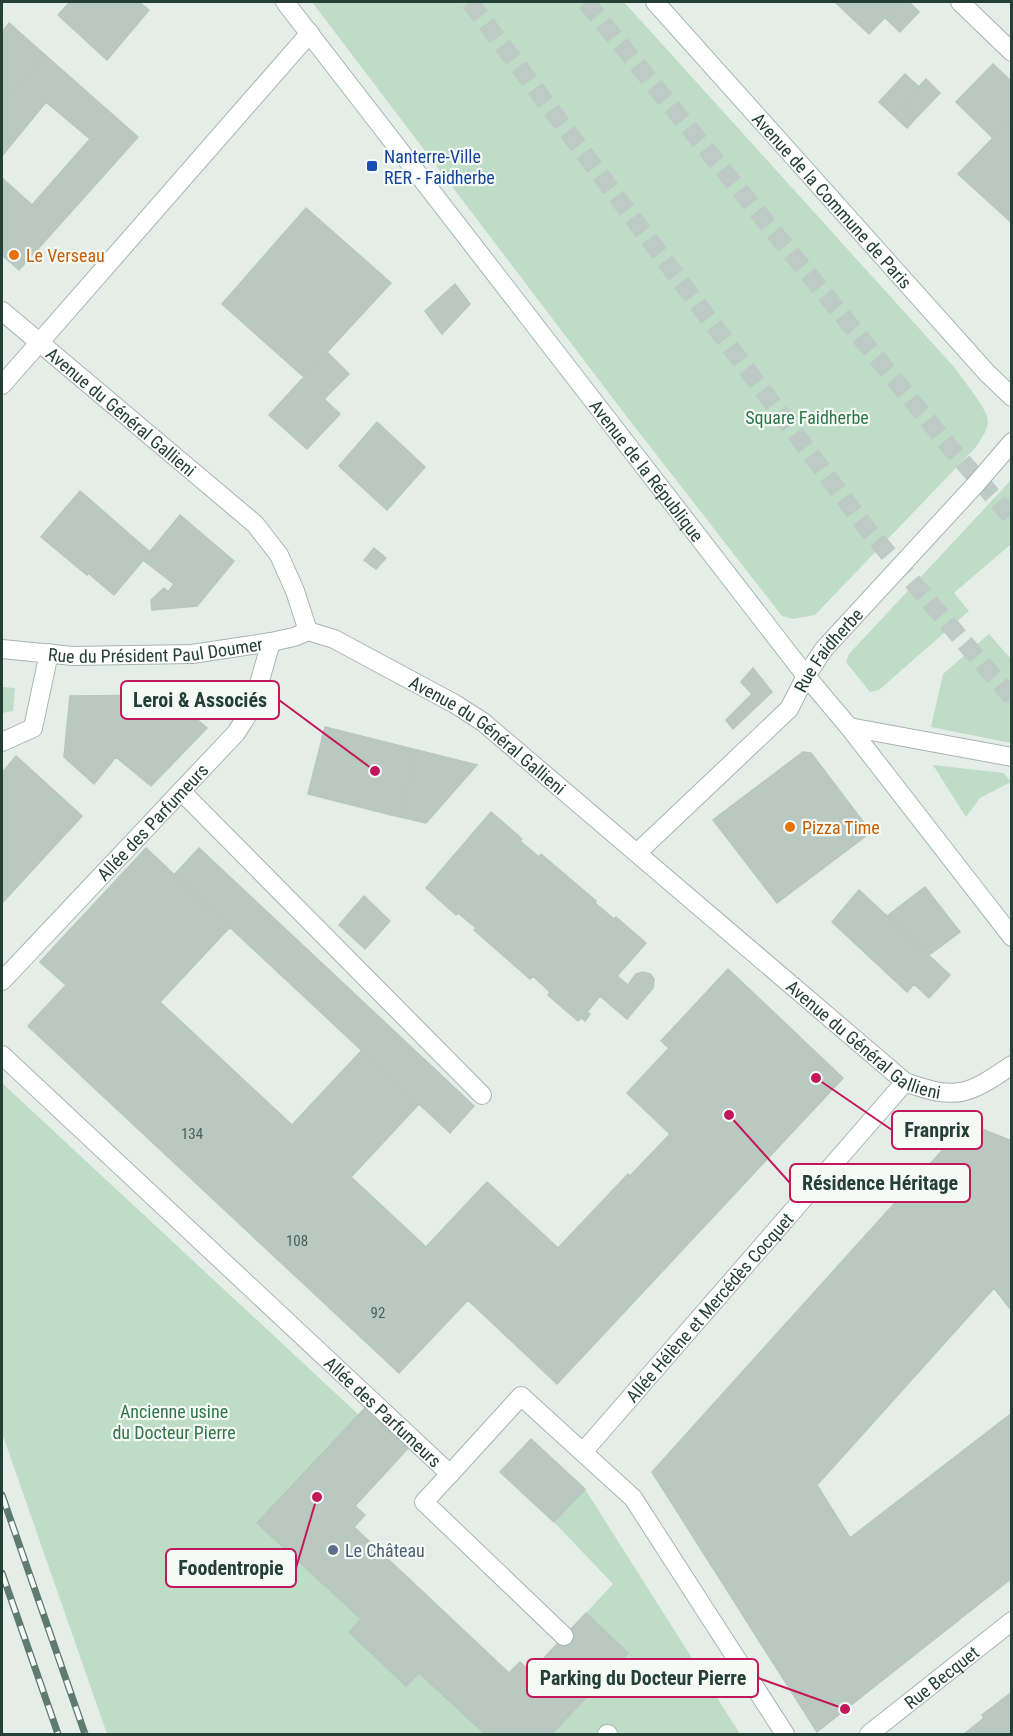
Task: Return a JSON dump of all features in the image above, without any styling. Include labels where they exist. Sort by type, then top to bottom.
[{"type":"street","name":"Avenue de la République","points":[[285,2],[806,676],[1011,937]]},
{"type":"street","name":"Avenue de la Commune de Paris","points":[[655,2],[987,374],[1011,397]]},
{"type":"street","points":[[960,2],[1011,52]]},
{"type":"street","points":[[2,385],[309,33]]},
{"type":"street","name":"Avenue du Général Gallieni","points":[[2,311],[255,524],[279,555],[295,591],[308,631],[334,639],[455,704],[483,722],[905,1082],[927,1090],[967,1092],[1011,1065]]},
{"type":"street","name":"Rue Faidherbe","points":[[638,852],[789,709],[806,676],[824,649],[976,484],[1011,442]]},
{"type":"street","name":"Rue du Président Paul Doumer","points":[[2,649],[73,656],[192,654],[272,642],[308,631]]},
{"type":"street","name":"Allée des Parfumeurs","points":[[2,981],[236,733],[252,708],[272,642]]},
{"type":"street","points":[[2,742],[33,728],[49,653]]},
{"type":"street","points":[[849,728],[1011,757]]},
{"type":"street","points":[[180,791],[482,1095]]},
{"type":"street","name":"Allée des Parfumeurs","points":[[2,1055],[450,1474],[521,1396],[633,1498],[784,1734]]},
{"type":"street","name":"Allée Hélène et Mercédès Cocquet","points":[[583,1452],[905,1082]]},
{"type":"street","points":[[450,1474],[424,1502],[564,1636]]},
{"type":"street","name":"Rue Becquet","points":[[869,1734],[1011,1621]]},
{"type":"green space","name":"Square Faidherbe","points":[[312,2],[624,2],[955,368],[987,416],[987,428],[976,447],[815,615],[793,619],[782,616],[627,417]]},
{"type":"green space","points":[[1011,480],[1011,544],[954,593],[969,611],[879,690],[870,692],[846,662],[849,654]]},
{"type":"green space","points":[[989,634],[1011,659],[1011,743],[931,727],[943,674]]},
{"type":"green space","points":[[2,687],[15,688],[13,711],[2,713]]},
{"type":"green space","points":[[933,765],[1004,773],[1011,782],[980,798],[966,817]]},
{"type":"green space","name":"Ancienne usine du Docteur Pierre","points":[[2,1083],[359,1415],[258,1523],[361,1619],[349,1632],[406,1686],[419,1673],[485,1734],[107,1734],[2,1433]]},
{"type":"green space","points":[[585,1489],[740,1734],[553,1734],[628,1653],[586,1613],[613,1584],[554,1522]]},
{"type":"building","points":[[70,2],[139,2],[149,10],[107,60],[58,15]]},
{"type":"building","points":[[835,2],[900,2],[869,34]]},
{"type":"building","points":[[900,2],[909,2],[919,12],[900,32],[884,17]]},
{"type":"building","points":[[9,23],[44,54],[2,106],[2,32]]},
{"type":"building","points":[[44,54],[138,137],[19,270],[2,255],[2,178],[32,205],[90,139],[46,102],[2,156],[2,106]]},
{"type":"building","points":[[993,64],[1012,82],[1012,118],[993,138],[956,102]]},
{"type":"building","points":[[905,74],[919,87],[893,115],[879,102]]},
{"type":"building","points":[[926,79],[940,93],[915,119],[901,106]]},
{"type":"building","points":[[901,106],[915,119],[907,128],[893,115]]},
{"type":"building","points":[[1012,118],[1012,223],[958,174]]},
{"type":"building","points":[[306,208],[391,283],[304,377],[222,304]]},
{"type":"building","points":[[455,284],[470,304],[442,334],[425,311]]},
{"type":"building","points":[[327,352],[349,374],[324,399],[340,414],[307,449],[269,415]]},
{"type":"building","points":[[377,422],[425,467],[387,510],[339,466]]},
{"type":"building","points":[[80,491],[150,552],[114,595],[41,537]]},
{"type":"building","points":[[180,515],[234,561],[197,606],[152,610],[151,600],[164,588],[168,592],[174,584],[143,560]]},
{"type":"building","points":[[374,548],[386,558],[376,569],[364,560]]},
{"type":"building","points":[[753,668],[772,692],[733,729],[726,720],[752,694],[741,682]]},
{"type":"building","points":[[168,695],[207,728],[151,786],[116,757],[94,784],[64,757],[70,696]]},
{"type":"building","points":[[325,727],[417,750],[400,817],[308,794]]},
{"type":"building","points":[[417,750],[477,765],[426,823],[400,817]]},
{"type":"building","points":[[803,752],[811,753],[871,832],[777,903],[713,820]]},
{"type":"building","points":[[16,756],[82,816],[2,903],[2,773]]},
{"type":"building","points":[[491,812],[522,839],[520,841],[539,857],[541,854],[596,901],[595,903],[614,919],[616,917],[646,943],[617,976],[628,985],[636,974],[643,972],[650,974],[654,979],[653,988],[627,1019],[600,996],[587,1012],[590,1014],[585,1021],[581,1018],[578,1021],[548,995],[550,992],[533,976],[530,979],[474,930],[476,928],[458,913],[456,915],[426,888]]},
{"type":"building","points":[[146,848],[230,927],[160,1002],[292,1125],[362,1050],[419,1104],[351,1177],[426,1247],[487,1182],[558,1248],[628,1174],[630,1176],[670,1134],[627,1093],[669,1048],[661,1041],[728,969],[843,1078],[557,1384],[468,1300],[399,1373],[28,1026],[66,985],[40,962]]},
{"type":"building","points":[[199,848],[474,1106],[450,1133],[174,875]]},
{"type":"building","points":[[925,887],[960,932],[929,955],[887,916]]},
{"type":"building","points":[[859,890],[950,975],[929,998],[914,984],[907,992],[832,922]]},
{"type":"building","points":[[364,896],[390,921],[365,949],[339,925]]},
{"type":"building","points":[[967,1123],[1012,1141],[1012,1311],[994,1288],[817,1485],[850,1538],[1012,1413],[1012,1578],[817,1732],[652,1472]]},
{"type":"building","name":"Le Château","points":[[366,1407],[410,1446],[355,1506],[365,1515],[354,1527],[509,1673],[520,1662],[531,1672],[586,1613],[628,1653],[552,1734],[485,1734],[419,1673],[406,1686],[349,1632],[361,1619],[257,1523]]},
{"type":"building","points":[[531,1439],[585,1489],[554,1522],[500,1472]]},
{"type":"building","points":[[1012,1692],[1012,1734],[964,1734],[984,1718],[982,1715]]},
{"type":"tunnel","points":[[470,2],[868,530],[1012,698]]},
{"type":"tunnel","points":[[586,2],[949,446],[1012,518]]},
{"type":"railway","points":[[2,1495],[85,1734]]},
{"type":"railway","points":[[2,1573],[58,1734]]},
{"type":"place","name":"Nanterre-Ville RER - Faidherbe","points":[[372,166]]},
{"type":"place","name":"Le Verseau","points":[[14,255]]},
{"type":"place","name":"Leroi & Associés","points":[[375,771]]},
{"type":"place","name":"Pizza Time","points":[[790,827]]},
{"type":"place","name":"Franprix","points":[[816,1078]]},
{"type":"place","name":"Résidence Héritage","points":[[729,1115]]},
{"type":"place","name":"Foodentropie","points":[[317,1497]]},
{"type":"place","name":"Le Château","points":[[333,1550]]},
{"type":"place","name":"Parking du Docteur Pierre","points":[[845,1709]]}]
